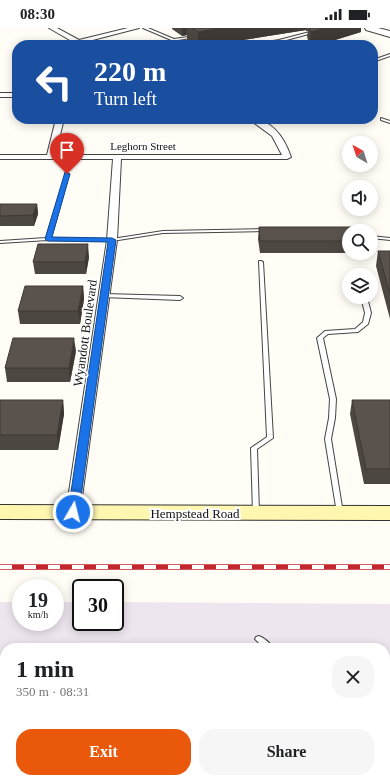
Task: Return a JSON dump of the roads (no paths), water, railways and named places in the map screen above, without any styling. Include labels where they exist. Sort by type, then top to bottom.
[{"type":"main road","name":"Hempstead Road","points":[[0,512],[390,513]]},
{"type":"street","points":[[52,28],[72,40]]},
{"type":"street","points":[[92,40],[136,28]]},
{"type":"street","points":[[370,28],[390,34]]},
{"type":"street","points":[[0,95],[12,95]]},
{"type":"street","points":[[50,156],[59,124]]},
{"type":"street","name":"Leghorn Street","points":[[0,157],[287,157],[278,136],[260,124]]},
{"type":"street","name":"Wyandott Boulevard","points":[[73,512],[112,240],[117,157]]},
{"type":"lane","points":[[145,28],[173,40],[203,35]]},
{"type":"lane","points":[[283,40],[329,28]]},
{"type":"lane","points":[[378,59],[390,55]]},
{"type":"lane","points":[[382,119],[390,122]]},
{"type":"lane","points":[[48,239],[67,174]]},
{"type":"lane","points":[[0,242],[48,239],[112,240],[163,232],[272,230]]},
{"type":"lane","points":[[378,238],[390,240]]},
{"type":"lane","points":[[256,513],[254,448],[270,438],[261,262]]},
{"type":"lane","points":[[104,296],[180,298]]},
{"type":"lane","points":[[340,513],[328,439],[332,418],[333,399],[320,338],[327,332],[356,331],[366,323],[368,313],[366,304]]},
{"type":"lane","points":[[259,639],[263,643]]},
{"type":"railway","points":[[0,567],[390,567]]}]
